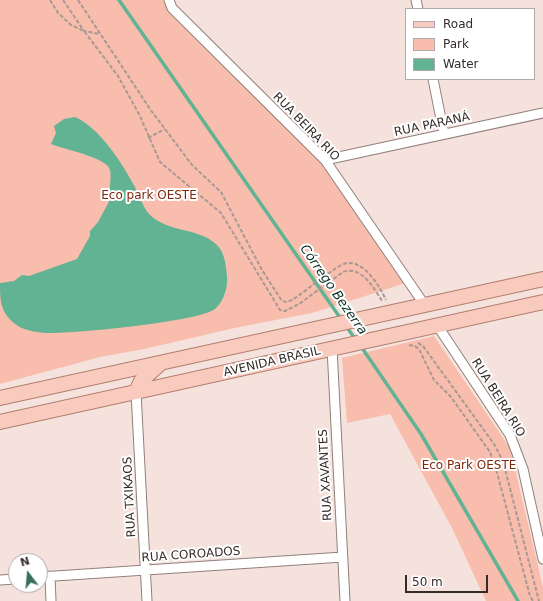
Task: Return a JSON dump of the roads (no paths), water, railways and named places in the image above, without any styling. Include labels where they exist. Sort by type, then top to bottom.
[{"type":"main road","name":"AVENIDA BRASIL","points":[[0,398],[164,361],[239,346],[358,318],[543,279]]},
{"type":"main road","points":[[470,294],[478,316]]},
{"type":"main road","name":"AVENIDA BRASIL","points":[[0,422],[378,337],[543,302]]},
{"type":"main road","points":[[136,392],[141,381],[154,368],[164,361]]},
{"type":"main road","points":[[24,393],[28,415]]},
{"type":"street","name":"RUA BEIRA RIO","points":[[169,0],[172,8],[325,160],[424,304]]},
{"type":"street","points":[[433,80],[444,134]]},
{"type":"street","name":"RUA PARANÁ","points":[[325,160],[543,114]]},
{"type":"street","name":"RUA BEIRA RIO","points":[[437,325],[510,435],[523,469],[543,559]]},
{"type":"street","name":"RUA XAVANTES","points":[[332,348],[345,601]]},
{"type":"street","name":"RUA TXIKAOS","points":[[136,392],[147,601]]},
{"type":"street","name":"RUA COROADOS","points":[[50,576],[343,557]]},
{"type":"street","points":[[50,576],[51,601]]},
{"type":"water","points":[[75,117],[93,129],[110,147],[130,178],[149,214],[156,220],[165,224],[210,239],[220,248],[226,264],[227,285],[223,298],[215,309],[204,314],[161,323],[59,333],[41,333],[24,329],[9,319],[3,310],[0,283],[14,281],[22,275],[29,276],[77,259],[90,236],[90,231],[98,222],[111,198],[110,170],[107,165],[93,157],[51,144],[56,133],[54,126],[64,119]]},
{"type":"waterway","name":"Córrego Bezerra","points":[[119,0],[341,319]]},
{"type":"waterway","name":"Córrego Bezerra","points":[[346,326],[356,340]]},
{"type":"waterway","name":"Córrego Bezerra","points":[[360,345],[421,434],[518,601]]},
{"type":"park label","name":"Eco park OESTE","points":[[149,196]]},
{"type":"park label","name":"Eco Park OESTE","points":[[469,466]]}]
